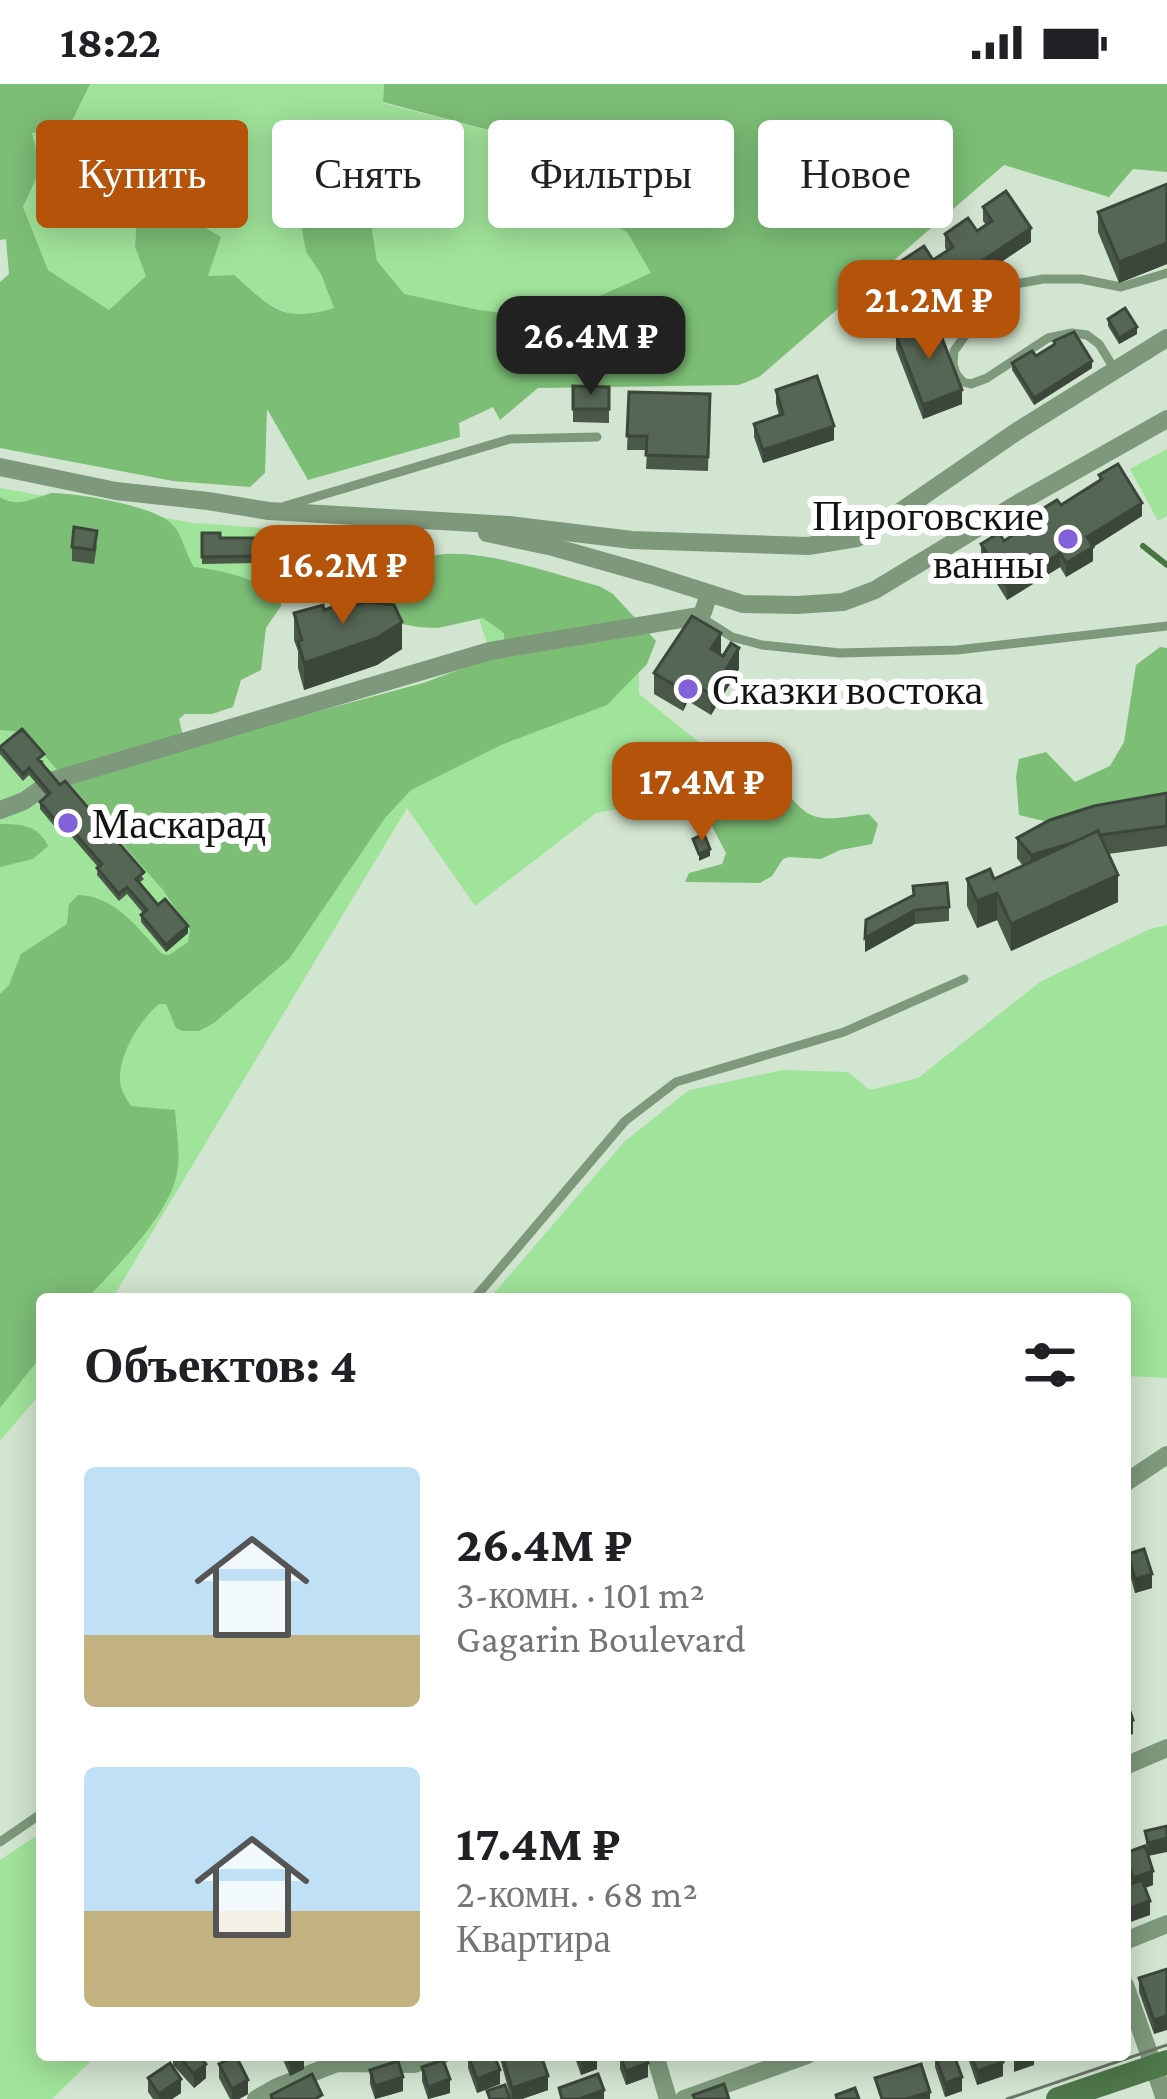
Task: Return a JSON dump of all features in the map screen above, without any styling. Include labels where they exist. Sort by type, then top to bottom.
[{"type":"main road","points":[[1058,2099],[1160,2064]]},
{"type":"street","points":[[0,466],[116,491],[268,511],[529,527],[632,540],[835,544],[857,538],[894,516],[1019,430],[1167,338]]},
{"type":"street","points":[[435,522],[652,574],[743,604],[843,602],[875,590],[1167,419]]},
{"type":"street","points":[[0,810],[46,785],[490,651],[699,616],[709,594]]},
{"type":"street","points":[[1131,1479],[1167,1455]]},
{"type":"street","points":[[1131,1763],[1167,1748]]},
{"type":"street","points":[[1131,1938],[1167,1924]]},
{"type":"street","points":[[1131,1999],[1160,2064],[1165,2099]]},
{"type":"street","points":[[256,2099],[337,2063],[423,2061]]},
{"type":"street","points":[[657,2061],[668,2099]]},
{"type":"street","points":[[685,2099],[790,2061]]},
{"type":"lane","points":[[1115,370],[1099,344],[1087,335],[1072,333],[1048,338],[970,385],[956,374],[954,351],[996,299],[1015,284],[1081,279],[1121,287],[1167,273]]},
{"type":"lane","points":[[268,511],[510,439],[597,437]]},
{"type":"lane","points":[[699,616],[732,637],[762,645],[840,653],[957,650],[1167,626]]},
{"type":"lane","points":[[479,1293],[625,1121],[676,1082],[844,1031],[964,979]]},
{"type":"lane","points":[[0,1842],[36,1817]]},
{"type":"green space","points":[[0,84],[90,84],[72,120],[36,120],[36,132],[32,133],[36,179],[23,207],[48,270],[109,310],[146,276],[135,247],[136,228],[206,228],[221,237],[208,276],[235,275],[279,310],[302,314],[334,308],[306,252],[302,228],[372,228],[377,261],[404,294],[532,316],[568,310],[651,273],[627,232],[619,228],[734,228],[734,120],[488,120],[488,130],[383,102],[384,84],[1167,84],[1167,172],[1133,169],[1109,197],[1004,165],[953,209],[953,120],[758,120],[758,228],[931,228],[759,377],[739,385],[538,388],[500,420],[493,407],[459,423],[460,437],[308,480],[267,409],[265,473],[250,487],[173,481],[0,448],[0,282],[9,274],[6,239],[0,240]]},
{"type":"green space","points":[[90,84],[384,84],[383,103],[448,120],[272,120],[272,228],[302,228],[306,252],[334,308],[298,317],[265,303],[236,275],[208,276],[184,228],[248,228],[248,120],[72,120]]},
{"type":"green space","points":[[464,124],[488,130],[488,228],[619,228],[627,232],[652,273],[568,310],[532,316],[404,295],[377,261],[329,228],[464,228]]},
{"type":"green space","points":[[36,179],[36,228],[136,228],[135,247],[147,276],[109,310],[48,270],[23,207]]},
{"type":"green space","points":[[1167,449],[1167,516],[1158,521],[1130,469]]},
{"type":"green space","points":[[0,488],[194,523],[366,535],[529,582],[638,621],[639,694],[725,763],[644,804],[596,813],[475,906],[407,808],[116,1293],[36,1293],[36,1399],[0,1441]],"holes":[[[475,584],[480,623],[498,672],[153,777],[127,592]]]},
{"type":"green space","points":[[51,493],[78,495],[150,512],[176,528],[194,567],[252,581],[281,599],[266,628],[261,670],[241,680],[233,707],[179,719],[182,732],[193,740],[207,741],[423,683],[505,653],[504,633],[483,618],[438,628],[418,627],[360,616],[345,601],[355,593],[400,588],[415,564],[440,555],[485,557],[599,586],[613,594],[656,641],[647,664],[607,705],[501,745],[411,790],[385,818],[289,959],[214,1023],[199,1031],[182,1031],[176,1028],[166,1004],[151,1011],[125,1053],[121,1087],[131,1106],[175,1110],[178,1160],[174,1184],[142,1238],[92,1293],[36,1293],[36,1363],[0,1408],[0,994],[9,985],[21,954],[67,924],[69,904],[78,895],[115,908],[162,954],[169,955],[188,942],[190,930],[163,890],[24,732],[0,730],[0,497],[31,500]]},
{"type":"green space","points":[[1160,647],[1167,648],[1167,804],[1060,825],[1019,815],[1019,759],[1046,752],[1075,782],[1110,766],[1124,742],[1136,665]]},
{"type":"green space","points":[[766,785],[817,817],[869,814],[878,824],[872,844],[821,859],[783,859],[772,876],[760,883],[685,882],[689,873],[722,864],[726,853],[703,809],[708,797]]},
{"type":"green space","points":[[0,824],[28,827],[48,846],[33,859],[0,867]]},
{"type":"green space","points":[[1167,925],[1167,1378],[1131,1376],[1131,1293],[494,1293],[624,1142],[689,1090],[783,1070],[848,1072],[870,1090],[918,1078],[1040,982]]},
{"type":"green space","points":[[36,1836],[36,2061],[91,2061],[52,2099],[0,2099],[0,1860]]},
{"type":"building","points":[[1167,184],[1167,243],[1119,262],[1098,212]]},
{"type":"building","points":[[1006,191],[1031,228],[925,299],[900,262],[924,246],[933,260],[953,247],[945,234],[968,218],[977,231],[992,221],[983,207]]},
{"type":"building","points":[[1125,308],[1137,327],[1119,338],[1108,319]]},
{"type":"building","points":[[935,320],[962,390],[923,405],[896,335]]},
{"type":"building","points":[[1074,332],[1092,361],[1034,398],[1012,363],[1032,351],[1036,356]]},
{"type":"building","points":[[817,376],[834,426],[763,450],[754,424],[783,414],[776,390]]},
{"type":"building","points":[[573,386],[609,387],[609,409],[573,409]]},
{"type":"building","points":[[629,392],[710,394],[708,457],[646,455],[647,436],[627,436]]},
{"type":"building","name":"Пироговские ванны","points":[[1118,464],[1142,503],[1087,537],[1093,547],[1066,563],[1060,553],[1007,586],[981,544],[999,533],[1004,541],[1043,516],[1039,511],[1057,500],[1061,505]]},
{"type":"building","points":[[74,527],[97,531],[94,550],[72,547]]},
{"type":"building","points":[[344,531],[364,531],[364,555],[296,556],[296,564],[262,564],[262,556],[202,557],[202,533],[262,538],[262,533],[344,536]]},
{"type":"building","points":[[385,542],[402,542],[402,561],[385,561]]},
{"type":"building","points":[[368,602],[394,605],[402,622],[377,638],[304,663],[294,613],[323,605],[324,610]]},
{"type":"building","points":[[692,616],[721,633],[711,649],[723,656],[731,643],[739,648],[711,694],[688,681],[683,690],[654,673]]},
{"type":"building","points":[[22,729],[44,754],[38,759],[60,785],[65,781],[144,872],[136,879],[158,905],[165,899],[188,926],[166,945],[141,915],[147,910],[127,887],[119,894],[97,868],[102,864],[40,802],[50,793],[29,768],[23,774],[0,747]]},
{"type":"building","points":[[1167,793],[1167,826],[1100,835],[1098,831],[1031,855],[1017,838],[1050,820],[1094,806]]},
{"type":"building","points":[[1098,831],[1118,875],[1011,924],[997,893],[977,901],[967,879],[990,869],[994,879]]},
{"type":"building","points":[[704,834],[710,849],[699,854],[693,839]]},
{"type":"building","points":[[947,883],[949,907],[915,910],[865,938],[866,920],[914,895],[913,886]]},
{"type":"building","points":[[1144,1549],[1152,1574],[1135,1579],[1131,1553]]},
{"type":"building","points":[[1167,1826],[1167,1838],[1148,1843],[1145,1831]]},
{"type":"building","points":[[1145,1846],[1153,1871],[1133,1878],[1131,1851]]},
{"type":"building","points":[[1142,1880],[1150,1901],[1131,1908],[1131,1884]]},
{"type":"building","points":[[1167,1969],[1167,2016],[1154,2020],[1139,1978]]},
{"type":"building","points":[[182,2061],[203,2061],[206,2064],[194,2074]]},
{"type":"building","points":[[238,2061],[248,2080],[232,2089],[219,2064]]},
{"type":"building","points":[[398,2061],[403,2077],[375,2086],[370,2070]]},
{"type":"building","points":[[443,2061],[450,2079],[428,2087],[422,2067]]},
{"type":"building","points":[[470,2061],[496,2061],[500,2070],[477,2079]]},
{"type":"building","points":[[504,2061],[543,2061],[548,2076],[512,2088]]},
{"type":"building","points":[[622,2061],[648,2061],[648,2063],[626,2071]]},
{"type":"building","points":[[937,2061],[956,2061],[962,2077],[945,2083]]},
{"type":"building","points":[[973,2061],[1003,2062],[977,2071]]},
{"type":"building","points":[[170,2063],[181,2079],[159,2094],[148,2078]]},
{"type":"building","points":[[921,2064],[930,2092],[882,2099],[875,2078]]},
{"type":"building","points":[[312,2074],[322,2095],[272,2099],[271,2095]]},
{"type":"building","points":[[598,2074],[604,2090],[562,2099],[559,2088]]},
{"type":"building","points":[[724,2084],[729,2099],[695,2099],[693,2095]]},
{"type":"building","points":[[505,2085],[510,2099],[490,2099],[487,2091]]},
{"type":"building","points":[[855,2088],[859,2099],[837,2099],[836,2095]]},
{"type":"waterway","points":[[1143,546],[1167,565]]},
{"type":"tram line","points":[[1131,2057],[1167,2045]]},
{"type":"tram line","points":[[1007,2099],[1120,2061]]},
{"type":"place","name":"Пироговские ванны","points":[[1068,539]]},
{"type":"place","name":"Сказки востока","points":[[688,689]]},
{"type":"place","name":"Маскарад","points":[[68,823]]}]
